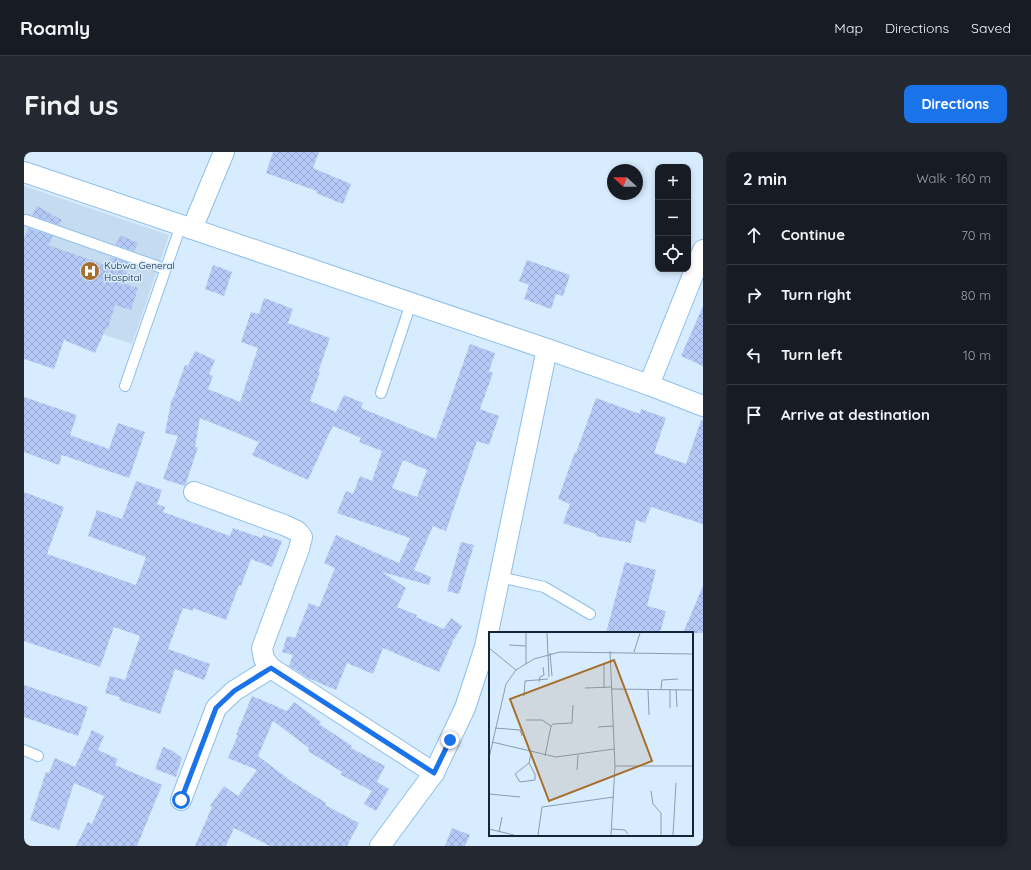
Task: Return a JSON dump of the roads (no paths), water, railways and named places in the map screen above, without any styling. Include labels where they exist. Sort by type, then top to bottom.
[{"type":"street","points":[[186,227],[224,152]]},
{"type":"street","points":[[24,172],[547,349],[703,406]]},
{"type":"street","points":[[648,385],[703,250]]},
{"type":"street","points":[[380,846],[434,773],[465,708],[485,648],[547,349]]},
{"type":"street","points":[[194,492],[284,525],[298,531],[302,537],[299,549],[262,648],[264,659],[271,668],[434,773]]},
{"type":"street","points":[[181,800],[216,708],[234,691],[271,668]]},
{"type":"lane","points":[[26,220],[165,269]]},
{"type":"lane","points":[[125,386],[165,269],[186,227]]},
{"type":"lane","points":[[381,393],[411,303]]},
{"type":"lane","points":[[500,577],[544,587],[590,614]]},
{"type":"lane","points":[[24,750],[38,756]]},
{"type":"place","name":"Kubwa General Hospital","points":[[90,271]]}]
